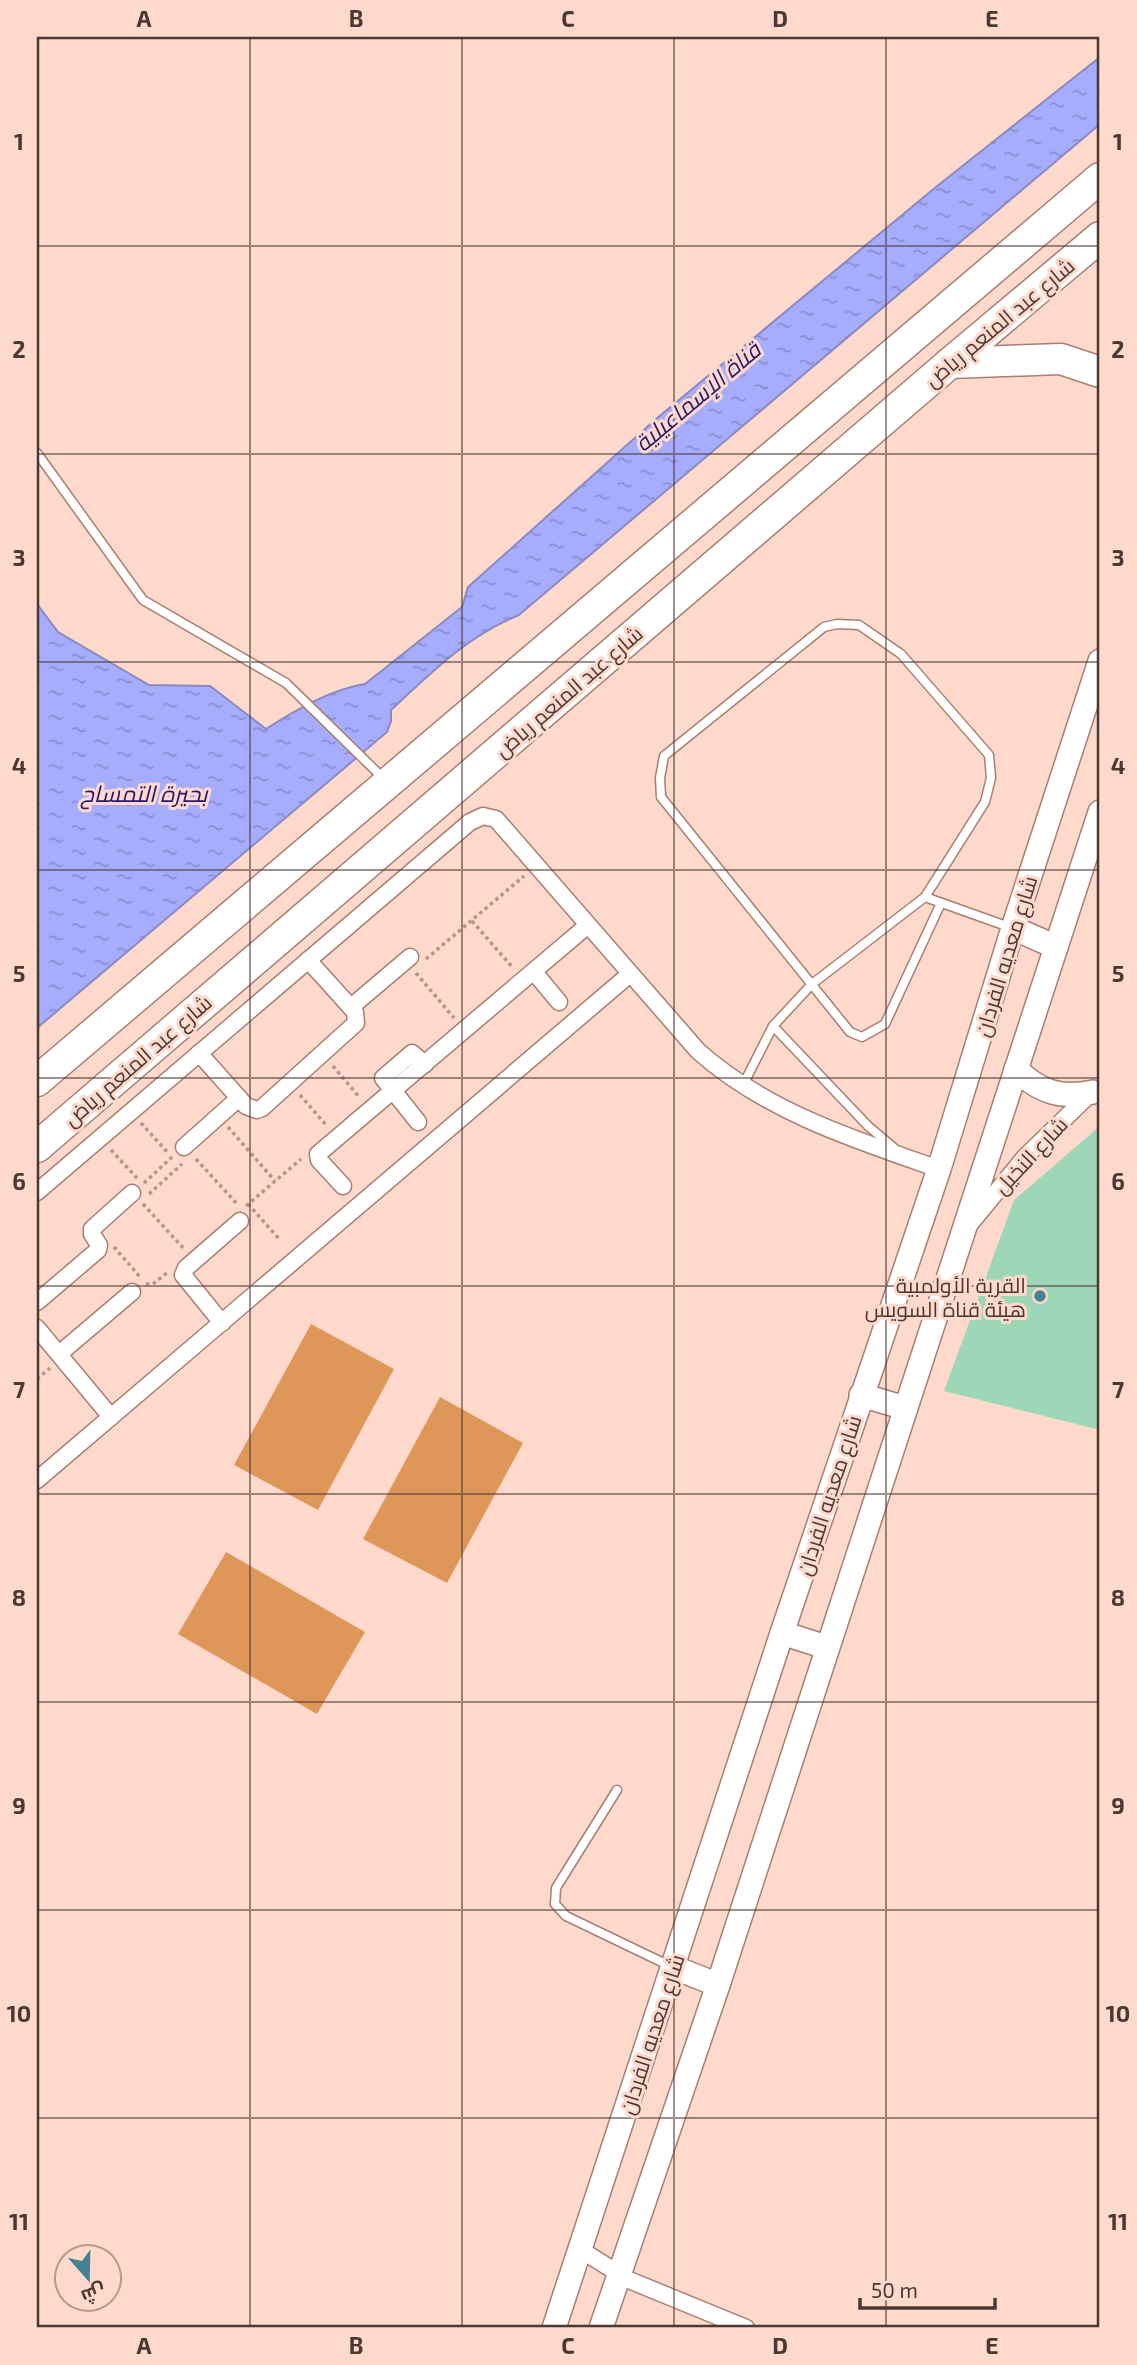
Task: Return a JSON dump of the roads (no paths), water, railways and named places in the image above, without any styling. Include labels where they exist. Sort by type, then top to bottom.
[{"type":"highway","name":"شارع عبد المنعم رياض","points":[[37,1081],[1100,178]]},
{"type":"highway","name":"شارع عبد المنعم رياض","points":[[37,1147],[1100,237]]},
{"type":"highway","points":[[950,363],[1061,359],[1100,372]]},
{"type":"highway","points":[[452,728],[483,765]]},
{"type":"street","name":"شارع معديه الفردان","points":[[554,2328],[861,1395],[939,1169],[1013,928],[1100,661]]},
{"type":"street","name":"شارع معديه الفردان","points":[[601,2328],[718,1985],[1100,812]]},
{"type":"street","points":[[37,1192],[476,818],[483,816],[496,819],[698,1051],[743,1086],[775,1104],[939,1169]]},
{"type":"street","points":[[343,1186],[318,1158],[318,1154],[588,926]]},
{"type":"street","points":[[1013,928],[1056,947]]},
{"type":"street","points":[[199,1053],[246,1106],[257,1110],[323,1055],[356,1023],[357,1017],[308,960]]},
{"type":"street","points":[[351,1007],[416,963]]},
{"type":"street","points":[[37,1480],[630,974]]},
{"type":"street","points":[[529,976],[559,1002]]},
{"type":"street","points":[[1016,1069],[1028,1081],[1059,1095],[1096,1089]]},
{"type":"street","name":"شارع النخيل","points":[[966,1230],[1025,1157],[1096,1089]]},
{"type":"street","points":[[392,1092],[418,1122]]},
{"type":"street","points":[[178,1152],[239,1098]]},
{"type":"street","points":[[37,1302],[98,1250],[99,1245],[92,1229],[137,1189]]},
{"type":"street","points":[[222,1323],[183,1275],[186,1268],[241,1215]]},
{"type":"street","points":[[59,1354],[132,1292]]},
{"type":"street","points":[[37,1328],[111,1417]]},
{"type":"street","points":[[861,1395],[905,1409]]},
{"type":"street","points":[[782,1633],[826,1647]]},
{"type":"street","points":[[673,1967],[718,1985]]},
{"type":"street","points":[[580,2250],[619,2275],[746,2328]]},
{"type":"lane","points":[[37,453],[144,600],[286,683],[387,783]]},
{"type":"lane","points":[[743,1086],[773,1026],[812,984],[925,897],[985,802],[991,778],[989,755],[901,654],[859,625],[824,627],[664,756],[660,778],[661,797],[812,984],[850,1032],[862,1037],[874,1033],[885,1024],[941,903]]},
{"type":"lane","points":[[925,897],[1013,928]]},
{"type":"lane","points":[[773,1026],[868,1126],[905,1157]]},
{"type":"lane","points":[[617,1790],[556,1888],[555,1904],[566,1916],[673,1967]]},
{"type":"water","points":[[1100,57],[1100,124],[519,615],[483,634],[435,669],[391,710],[387,732],[37,1028],[37,604],[58,632],[149,685],[210,686],[266,729],[326,696],[365,684],[462,607],[468,587],[656,419],[936,187]]},
{"type":"place","name":"القرية الأولمبية هيئة قناة السويس","points":[[1040,1296]]},
{"type":"water label","name":"قناة الإسماعيلية","points":[[697,396]]},
{"type":"water label","name":"بحيرة التمساح","points":[[144,793]]}]
